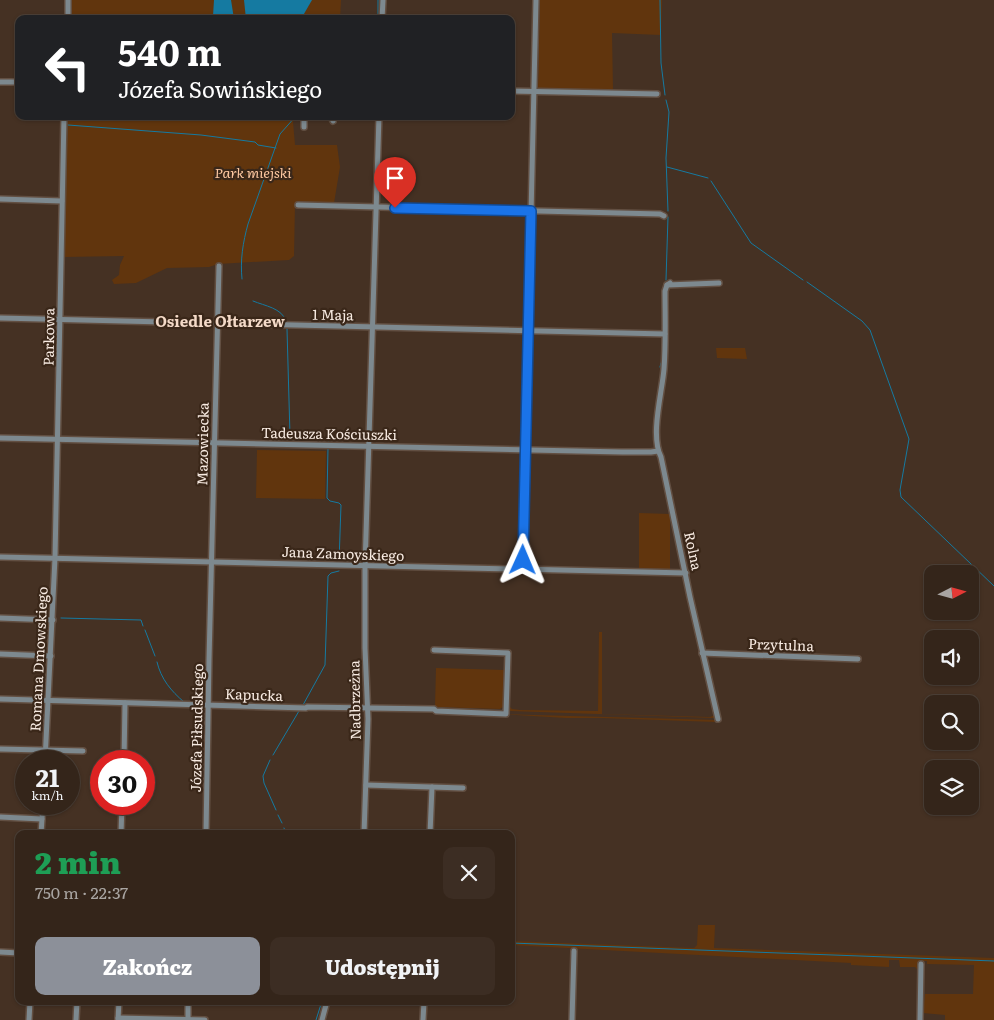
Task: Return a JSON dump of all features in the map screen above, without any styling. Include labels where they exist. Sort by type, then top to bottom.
[{"type":"street","points":[[68,0],[68,15]]},
{"type":"street","points":[[382,0],[382,15]]},
{"type":"street","points":[[522,570],[536,0]]},
{"type":"street","points":[[0,82],[15,82]]},
{"type":"street","points":[[515,91],[657,94]]},
{"type":"street","name":"Parkowa","points":[[55,558],[64,120]]},
{"type":"street","points":[[304,120],[304,126]]},
{"type":"street","name":"Nadbrzeżna","points":[[364,830],[368,707],[365,648],[365,566],[370,446],[378,120]]},
{"type":"street","points":[[0,199],[62,201]]},
{"type":"street","points":[[298,205],[660,214],[664,216]]},
{"type":"street","name":"Mazowiecka","points":[[210,623],[219,266]]},
{"type":"street","name":"Rolna","points":[[718,283],[668,284],[665,291],[664,370],[658,412],[658,451],[662,457],[702,653],[718,719]]},
{"type":"street","name":"1 Maja","points":[[0,318],[665,334]]},
{"type":"street","name":"Tadeusza Kościuszki","points":[[0,438],[526,450],[658,451]]},
{"type":"street","name":"Jana Zamoyskiego","points":[[0,557],[686,573]]},
{"type":"street","name":"Romana Dmowskiego","points":[[45,750],[55,558]]},
{"type":"street","points":[[0,618],[53,620]]},
{"type":"street","name":"Józefa Piłsudskiego","points":[[206,830],[210,623]]},
{"type":"street","name":"Kapucka","points":[[0,699],[306,708],[368,707],[506,714],[508,653],[434,650]]},
{"type":"street","name":"Przytulna","points":[[702,653],[858,659]]},
{"type":"street","points":[[0,654],[51,656]]},
{"type":"street","points":[[124,750],[126,703]]},
{"type":"street","points":[[0,749],[22,750]]},
{"type":"street","points":[[366,785],[464,788]]},
{"type":"street","points":[[430,830],[432,787]]},
{"type":"street","points":[[41,830],[42,815]]},
{"type":"street","points":[[121,830],[122,815]]},
{"type":"street","points":[[0,817],[42,819]]},
{"type":"street","points":[[572,1020],[574,951]]},
{"type":"street","points":[[0,952],[15,954]]},
{"type":"street","points":[[920,1020],[922,964]]},
{"type":"street","points":[[29,1020],[30,1005]]},
{"type":"street","points":[[76,1005],[76,1020]]},
{"type":"street","points":[[119,1005],[118,1019],[205,1020]]},
{"type":"street","points":[[188,1005],[188,1020]]},
{"type":"street","points":[[322,1020],[326,1005]]},
{"type":"street","points":[[423,1020],[424,1005]]},
{"type":"green space","points":[[72,0],[214,0],[214,15],[72,15]]},
{"type":"green space","points":[[215,0],[341,0],[340,15],[215,15]]},
{"type":"green space","points":[[540,0],[662,0],[661,35],[612,33],[613,90],[538,88]]},
{"type":"green space","name":"Park miejski","points":[[68,120],[294,120],[295,145],[337,145],[340,167],[334,203],[295,203],[294,256],[289,260],[218,264],[209,267],[167,268],[136,283],[114,284],[112,280],[119,275],[120,265],[124,256],[63,257]]},
{"type":"green space","points":[[716,348],[745,348],[747,359],[717,358]]},
{"type":"green space","points":[[257,450],[326,451],[325,499],[256,498]]},
{"type":"green space","points":[[639,513],[670,514],[670,569],[639,569]]},
{"type":"green space","points":[[599,632],[602,632],[602,714],[710,717],[715,715],[715,718],[510,711],[509,706],[512,709],[520,710],[598,711]]},
{"type":"green space","points":[[436,668],[504,670],[504,706],[500,709],[435,707]]},
{"type":"green space","points":[[501,714],[716,720],[716,722],[566,718]]},
{"type":"green space","points":[[698,925],[715,925],[714,948],[994,958],[994,1020],[945,1020],[945,1015],[923,1013],[925,994],[973,994],[974,965],[927,964],[927,961],[919,961],[918,970],[915,967],[900,967],[899,960],[889,960],[889,967],[851,965],[851,963],[515,945],[515,941],[694,948],[697,945]]},
{"type":"water","points":[[214,0],[231,0],[233,15],[213,15]]},
{"type":"water","points":[[244,0],[312,0],[303,15],[246,15]]},
{"type":"waterway","points":[[378,0],[378,15]]},
{"type":"waterway","points":[[660,0],[661,63],[665,95]]},
{"type":"waterway","points":[[666,100],[669,112],[666,158],[668,211]]},
{"type":"waterway","points":[[242,279],[242,251],[248,224],[280,134],[292,120]]},
{"type":"waterway","points":[[68,125],[201,135],[255,142],[258,145],[276,148]]},
{"type":"waterway","points":[[667,167],[708,178]]},
{"type":"waterway","points":[[711,181],[751,243],[803,280]]},
{"type":"waterway","points":[[666,280],[668,217]]},
{"type":"waterway","points":[[807,282],[862,321],[870,330],[909,439],[900,490],[901,497],[994,586]]},
{"type":"waterway","points":[[253,301],[277,310],[286,321]]},
{"type":"waterway","points":[[668,308],[668,315]]},
{"type":"waterway","points":[[287,329],[290,436],[307,439]]},
{"type":"waterway","points":[[660,367],[661,363]]},
{"type":"waterway","points":[[312,439],[323,439]]},
{"type":"waterway","points":[[328,448],[327,498],[341,505],[339,562]]},
{"type":"waterway","points":[[303,705],[325,665],[328,576],[339,571]]},
{"type":"waterway","points":[[61,618],[141,620],[143,626]]},
{"type":"waterway","points":[[145,630],[155,656]]},
{"type":"waterway","points":[[157,662],[167,684],[184,702]]},
{"type":"waterway","points":[[122,700],[172,702]]},
{"type":"waterway","points":[[211,703],[302,705]]},
{"type":"waterway","points":[[273,755],[299,711]]},
{"type":"waterway","points":[[270,760],[263,776],[264,783],[276,810]]},
{"type":"waterway","points":[[278,815],[282,823]]},
{"type":"waterway","points":[[515,943],[994,961]]},
{"type":"waterway","points":[[316,1020],[321,1005]]},
{"type":"district","name":"Osiedle Ołtarzew","points":[[220,322]]},
{"type":"route","points":[[395,208],[531,211],[523,560]]}]
